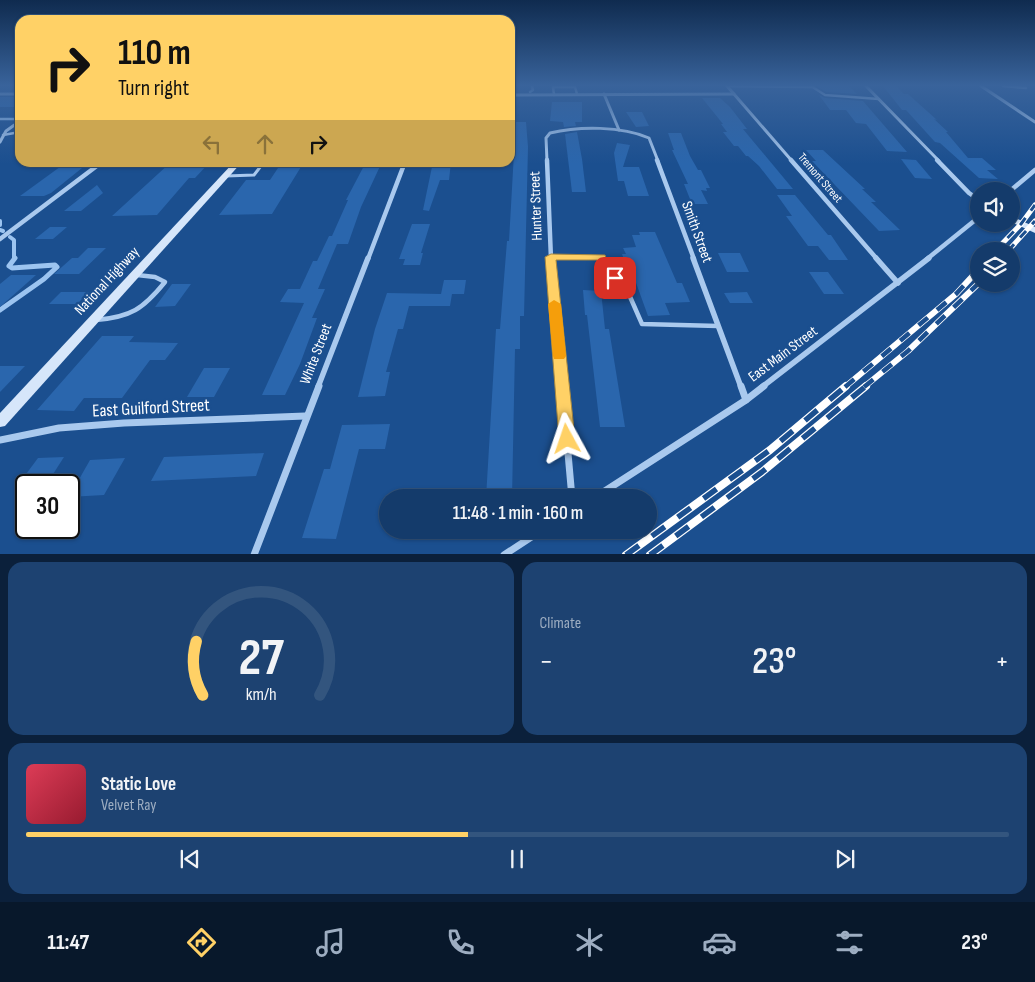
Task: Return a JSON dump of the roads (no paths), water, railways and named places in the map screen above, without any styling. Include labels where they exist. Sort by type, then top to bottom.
[{"type":"main road","name":"National Highway","points":[[0,422],[234,167]]},
{"type":"main road","points":[[1020,223],[1035,230]]},
{"type":"street","points":[[611,112],[619,130]]},
{"type":"street","name":"Tremont Street","points":[[749,112],[898,283]]},
{"type":"street","points":[[890,112],[970,194]]},
{"type":"street","points":[[1020,112],[1035,122]]},
{"type":"street","points":[[0,142],[4,135],[15,125]]},
{"type":"street","name":"Hunter Street","points":[[571,489],[551,257],[546,138],[550,133],[558,131],[619,130]]},
{"type":"street","name":"Smith Street","points":[[619,130],[632,131],[649,138],[746,400]]},
{"type":"street","points":[[0,239],[95,167]]},
{"type":"street","name":"White Street","points":[[254,554],[305,416],[402,167]]},
{"type":"street","points":[[1020,183],[1035,170]]},
{"type":"street","name":"East Main Street","points":[[608,489],[746,400],[898,283],[970,224]]},
{"type":"street","name":"East Guilford Street","points":[[0,440],[59,428],[124,423],[305,416]]},
{"type":"street","points":[[504,554],[528,539]]},
{"type":"lane","points":[[4,135],[15,133]]},
{"type":"lane","points":[[226,176],[254,175],[260,167]]},
{"type":"lane","points":[[551,257],[602,257],[606,274],[624,283],[642,324],[718,326]]},
{"type":"lane","points":[[94,320],[130,316],[140,309],[165,282],[163,279],[153,276],[135,275]]},
{"type":"waterway","points":[[0,119],[15,119]]},
{"type":"waterway","points":[[10,237],[14,240],[14,259]]},
{"type":"waterway","points":[[0,310],[44,279],[57,267],[55,265],[12,268],[9,266],[15,258]]},
{"type":"railway","points":[[1004,242],[1021,224],[1035,205]]},
{"type":"railway","points":[[1016,242],[1035,221]]},
{"type":"railway","points":[[845,387],[956,294],[970,279]]},
{"type":"railway","points":[[864,387],[908,351],[970,292]]},
{"type":"railway","points":[[627,554],[770,450],[846,386]]},
{"type":"railway","points":[[651,554],[762,472],[866,386]]}]
